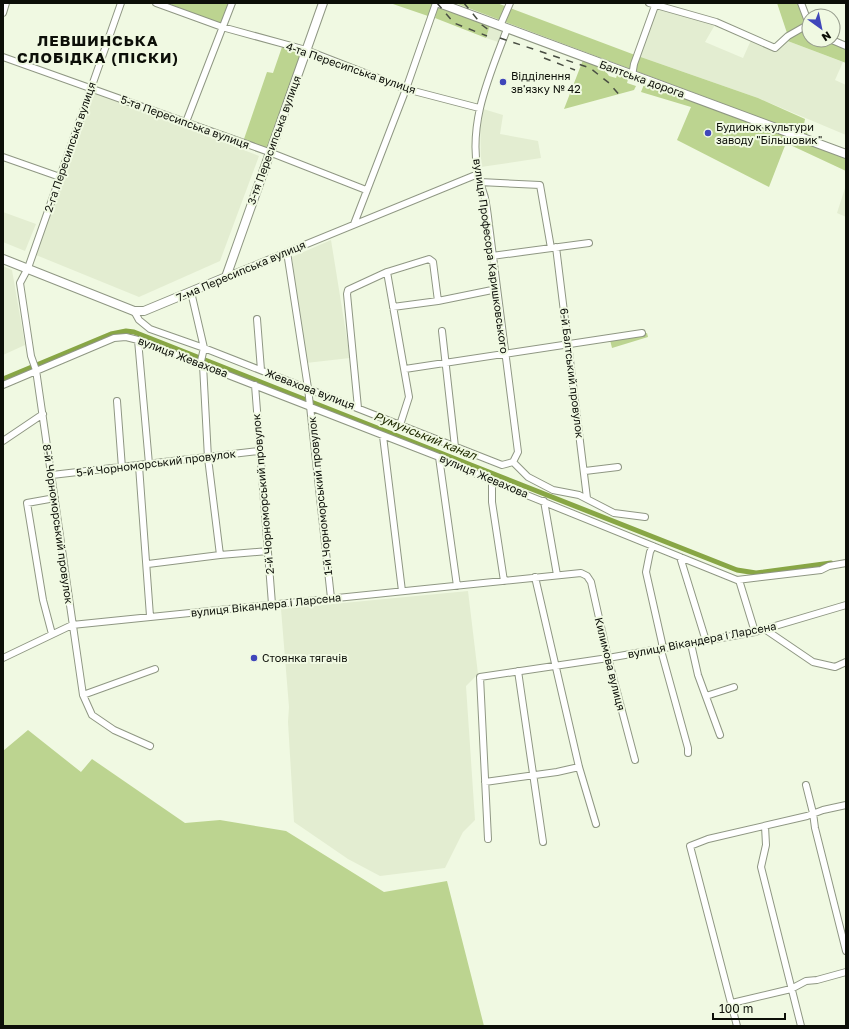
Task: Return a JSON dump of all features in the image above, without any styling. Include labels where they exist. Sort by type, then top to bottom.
[{"type":"main road","name":"3-тя Пересипська вулиця","points":[[226,277],[322,3]]},
{"type":"main road","name":"Балтська дорога","points":[[439,3],[632,76],[846,154]]},
{"type":"main road","points":[[3,259],[134,312]]},
{"type":"main road","name":"7-ма Пересипська вулиця","points":[[134,312],[144,311],[226,277]]},
{"type":"street","points":[[3,13],[6,3]]},
{"type":"street","name":"2-га Пересипська вулиця","points":[[28,268],[121,3]]},
{"type":"street","name":"4-та Пересипська вулиця","points":[[156,3],[222,27],[306,50],[406,89],[479,108]]},
{"type":"street","points":[[186,122],[232,3]]},
{"type":"street","points":[[354,224],[406,89],[436,3]]},
{"type":"street","name":"вулиця Професора Каришковського","points":[[510,3],[482,94],[479,108],[476,143],[478,174],[486,204],[518,452],[513,462]]},
{"type":"street","points":[[632,76],[634,64],[654,4],[716,22],[775,48],[788,36],[801,29]]},
{"type":"street","name":"5-та Пересипська вулиця","points":[[3,57],[91,87],[269,152],[366,190]]},
{"type":"street","points":[[3,157],[60,177]]},
{"type":"street","name":"7-ма Пересипська вулиця","points":[[226,277],[478,174]]},
{"type":"street","name":"6-й Балтський провулок","points":[[480,182],[540,185],[553,247],[569,344],[587,498]]},
{"type":"street","points":[[492,256],[589,243]]},
{"type":"street","name":"1-й Чорноморський провулок","points":[[287,252],[310,404],[331,598]]},
{"type":"street","points":[[358,408],[347,294],[348,290],[387,272],[432,260],[438,301]]},
{"type":"street","name":"8-й Чорноморський провулок","points":[[28,268],[20,283],[30,356],[36,370],[43,414],[83,695],[92,715],[114,730],[150,746]]},
{"type":"street","points":[[387,272],[409,397],[400,425]]},
{"type":"street","points":[[394,307],[438,301],[497,289]]},
{"type":"street","points":[[191,292],[203,349],[202,363],[208,458],[220,554]]},
{"type":"street","name":"Жевахова вулиця","points":[[134,312],[139,320],[150,329],[261,370],[502,465],[513,462]]},
{"type":"street","points":[[257,319],[261,370]]},
{"type":"street","points":[[442,331],[455,447]]},
{"type":"street","points":[[404,369],[642,333]]},
{"type":"street","name":"вулиця Жевахова","points":[[36,370],[114,338],[126,337],[202,363],[255,385],[310,404],[383,436],[439,457],[492,481],[739,580],[821,570],[829,566],[846,564]]},
{"type":"street","points":[[138,340],[149,464]]},
{"type":"street","points":[[3,386],[36,370]]},
{"type":"street","name":"2-й Чорноморський провулок","points":[[255,385],[272,604]]},
{"type":"street","points":[[117,401],[122,468]]},
{"type":"street","points":[[3,441],[43,414]]},
{"type":"street","points":[[383,436],[402,591]]},
{"type":"street","name":"5-й Чорноморський провулок","points":[[52,475],[260,451]]},
{"type":"street","points":[[439,457],[457,586]]},
{"type":"street","points":[[513,462],[528,477],[552,490],[587,498],[597,505],[614,513],[644,517]]},
{"type":"street","points":[[139,466],[148,564],[150,616]]},
{"type":"street","points":[[585,471],[618,467]]},
{"type":"street","points":[[492,481],[492,502],[504,581]]},
{"type":"street","points":[[52,634],[43,600],[27,503],[55,498]]},
{"type":"street","points":[[544,501],[557,575]]},
{"type":"street","points":[[653,546],[650,552],[646,572],[662,642],[662,654],[688,748],[688,753]]},
{"type":"street","points":[[148,564],[220,554],[268,551]]},
{"type":"street","points":[[680,557],[706,641]]},
{"type":"street","name":"вулиця Вікандера і Ларсена","points":[[3,658],[72,625],[581,573]]},
{"type":"street","name":"Килимова вулиця","points":[[581,573],[587,576],[591,582],[608,658],[635,760]]},
{"type":"street","points":[[535,577],[579,767],[596,824]]},
{"type":"street","points":[[739,580],[755,632]]},
{"type":"street","name":"вулиця Вікандера і Ларсена","points":[[485,782],[480,677],[518,670],[608,658],[766,630],[846,605]]},
{"type":"street","points":[[766,630],[806,658],[835,667],[846,662]]},
{"type":"street","points":[[691,644],[706,696],[720,735]]},
{"type":"street","points":[[83,695],[155,669]]},
{"type":"street","points":[[518,670],[543,842]]},
{"type":"street","points":[[706,696],[734,687]]},
{"type":"street","points":[[488,839],[485,782],[533,776],[579,767]]},
{"type":"street","points":[[806,785],[815,828],[846,951]]},
{"type":"street","points":[[737,1026],[690,846],[708,839],[846,805]]},
{"type":"street","points":[[765,826],[766,845],[761,867],[801,1026]]},
{"type":"street","points":[[732,1003],[791,989],[806,981],[817,980],[846,972]]},
{"type":"shaded area","points":[[656,6],[716,23],[705,42],[743,58],[752,38],[775,48],[782,47],[785,40],[801,46],[801,48],[806,48],[843,62],[835,80],[846,85],[846,135],[758,98],[638,56]]},
{"type":"shaded area","points":[[490,25],[502,29],[498,42],[486,38]]},
{"type":"shaded area","points":[[94,92],[259,156],[220,261],[139,297],[36,255]]},
{"type":"shaded area","points":[[480,108],[503,115],[500,134],[538,141],[541,158],[481,167]]},
{"type":"shaded area","points":[[846,185],[846,217],[837,213]]},
{"type":"shaded area","points":[[3,212],[36,224],[25,251],[3,242]]},
{"type":"shaded area","points":[[331,240],[350,358],[306,363],[292,257]]},
{"type":"shaded area","points":[[3,266],[12,270],[25,345],[3,355]]},
{"type":"shaded area","points":[[468,591],[478,674],[466,686],[475,820],[463,832],[445,868],[380,876],[348,859],[294,822],[288,722],[289,707],[281,609]]},
{"type":"green space","points":[[167,3],[230,3],[221,24]]},
{"type":"green space","points":[[390,3],[432,3],[434,4],[428,16]]},
{"type":"green space","points":[[455,3],[497,3],[635,55],[758,98],[805,119],[803,129],[808,131],[807,135]]},
{"type":"green space","points":[[777,3],[800,3],[802,8],[801,28],[788,36]]},
{"type":"green space","points":[[438,5],[490,25],[486,38],[435,18]]},
{"type":"green space","points":[[801,31],[801,46],[785,40]]},
{"type":"green space","points":[[841,45],[846,47],[846,63],[806,48],[841,48]]},
{"type":"green space","points":[[282,47],[301,53],[267,149],[244,139],[267,72],[273,73]]},
{"type":"green space","points":[[583,60],[603,67],[609,76],[616,78],[618,72],[629,76],[627,83],[636,86],[634,90],[564,109]]},
{"type":"green space","points":[[645,82],[846,158],[846,171],[786,143],[769,187],[677,140],[691,107],[641,92]]},
{"type":"green space","points":[[647,333],[648,337],[612,348],[610,340]]},
{"type":"green space","points":[[28,730],[81,772],[92,759],[185,823],[220,820],[286,831],[384,892],[447,881],[484,1026],[3,1026],[3,751]]},
{"type":"waterway","name":"Румунський канал","points":[[3,379],[111,334],[126,331],[134,332],[737,570],[756,573],[831,563]]},
{"type":"railway","points":[[437,3],[454,23],[487,36]]},
{"type":"railway","points":[[464,3],[482,25],[493,33]]},
{"type":"railway","points":[[500,38],[590,68],[609,83],[622,98]]},
{"type":"railway","points":[[544,58],[575,70]]},
{"type":"place","name":"Відділення зв'язку № 42","points":[[503,82]]},
{"type":"place","name":"Будинок культури заводу \"Більшовик\"","points":[[708,133]]},
{"type":"place","name":"Стоянка тягачів","points":[[254,658]]},
{"type":"district","name":"ЛЕВШИНСЬКА СЛОБІДКА (ПІСКИ)","points":[[98,50]]}]
